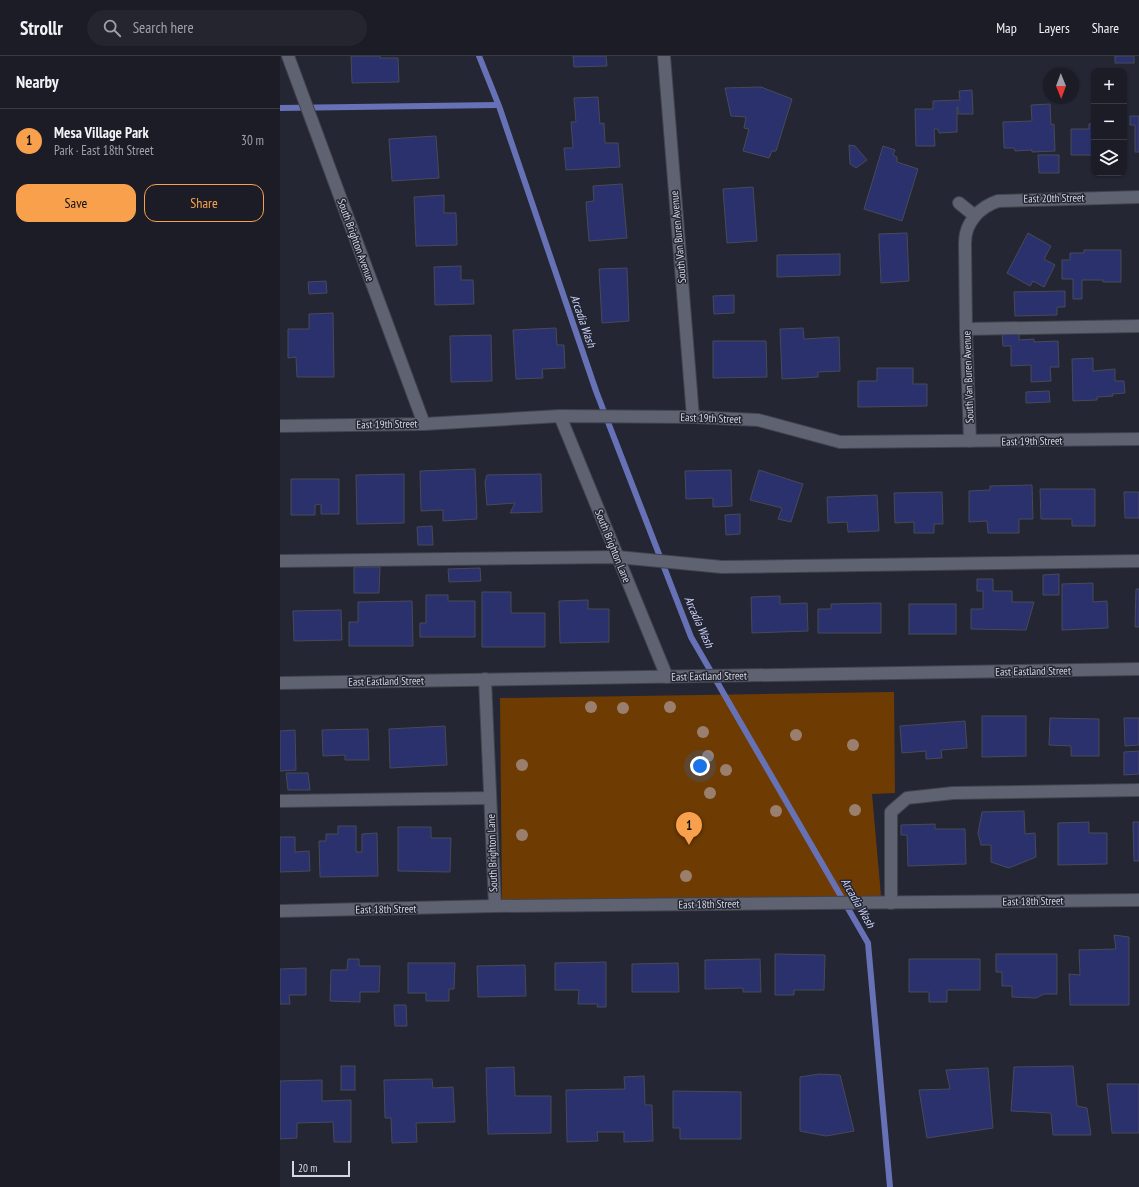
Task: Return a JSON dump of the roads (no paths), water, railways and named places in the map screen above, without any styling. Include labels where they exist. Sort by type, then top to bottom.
[{"type":"street","name":"South Brighton Avenue","points":[[288,56],[424,424]]},
{"type":"street","name":"South Van Buren Avenue","points":[[664,56],[693,417]]},
{"type":"street","name":"East 20th Street","points":[[975,216],[982,209],[998,200],[1139,197]]},
{"type":"street","points":[[959,203],[975,216]]},
{"type":"street","name":"South Van Buren Avenue","points":[[970,441],[966,329],[965,233],[969,223],[975,216]]},
{"type":"street","points":[[966,329],[1139,326]]},
{"type":"street","name":"East 19th Street","points":[[280,426],[424,424],[560,416],[693,417],[758,420],[840,442],[1139,440]]},
{"type":"street","name":"South Brighton Lane","points":[[560,416],[667,677]]},
{"type":"street","points":[[280,561],[618,557],[722,567],[1139,561]]},
{"type":"street","name":"East Eastland Street","points":[[280,683],[1139,669]]},
{"type":"street","name":"South Brighton Lane","points":[[485,679],[494,906]]},
{"type":"street","points":[[891,902],[890,812],[907,798],[953,793],[1139,790]]},
{"type":"street","points":[[280,801],[490,798]]},
{"type":"street","name":"East 18th Street","points":[[280,911],[494,906],[1139,900]]},
{"type":"waterway","name":"Arcadia Wash","points":[[479,56],[499,106],[596,391],[691,637],[868,943],[890,1187]]},
{"type":"waterway","points":[[280,108],[498,105]]},
{"type":"place","name":"Mesa Village Park","points":[[689,845]]}]
